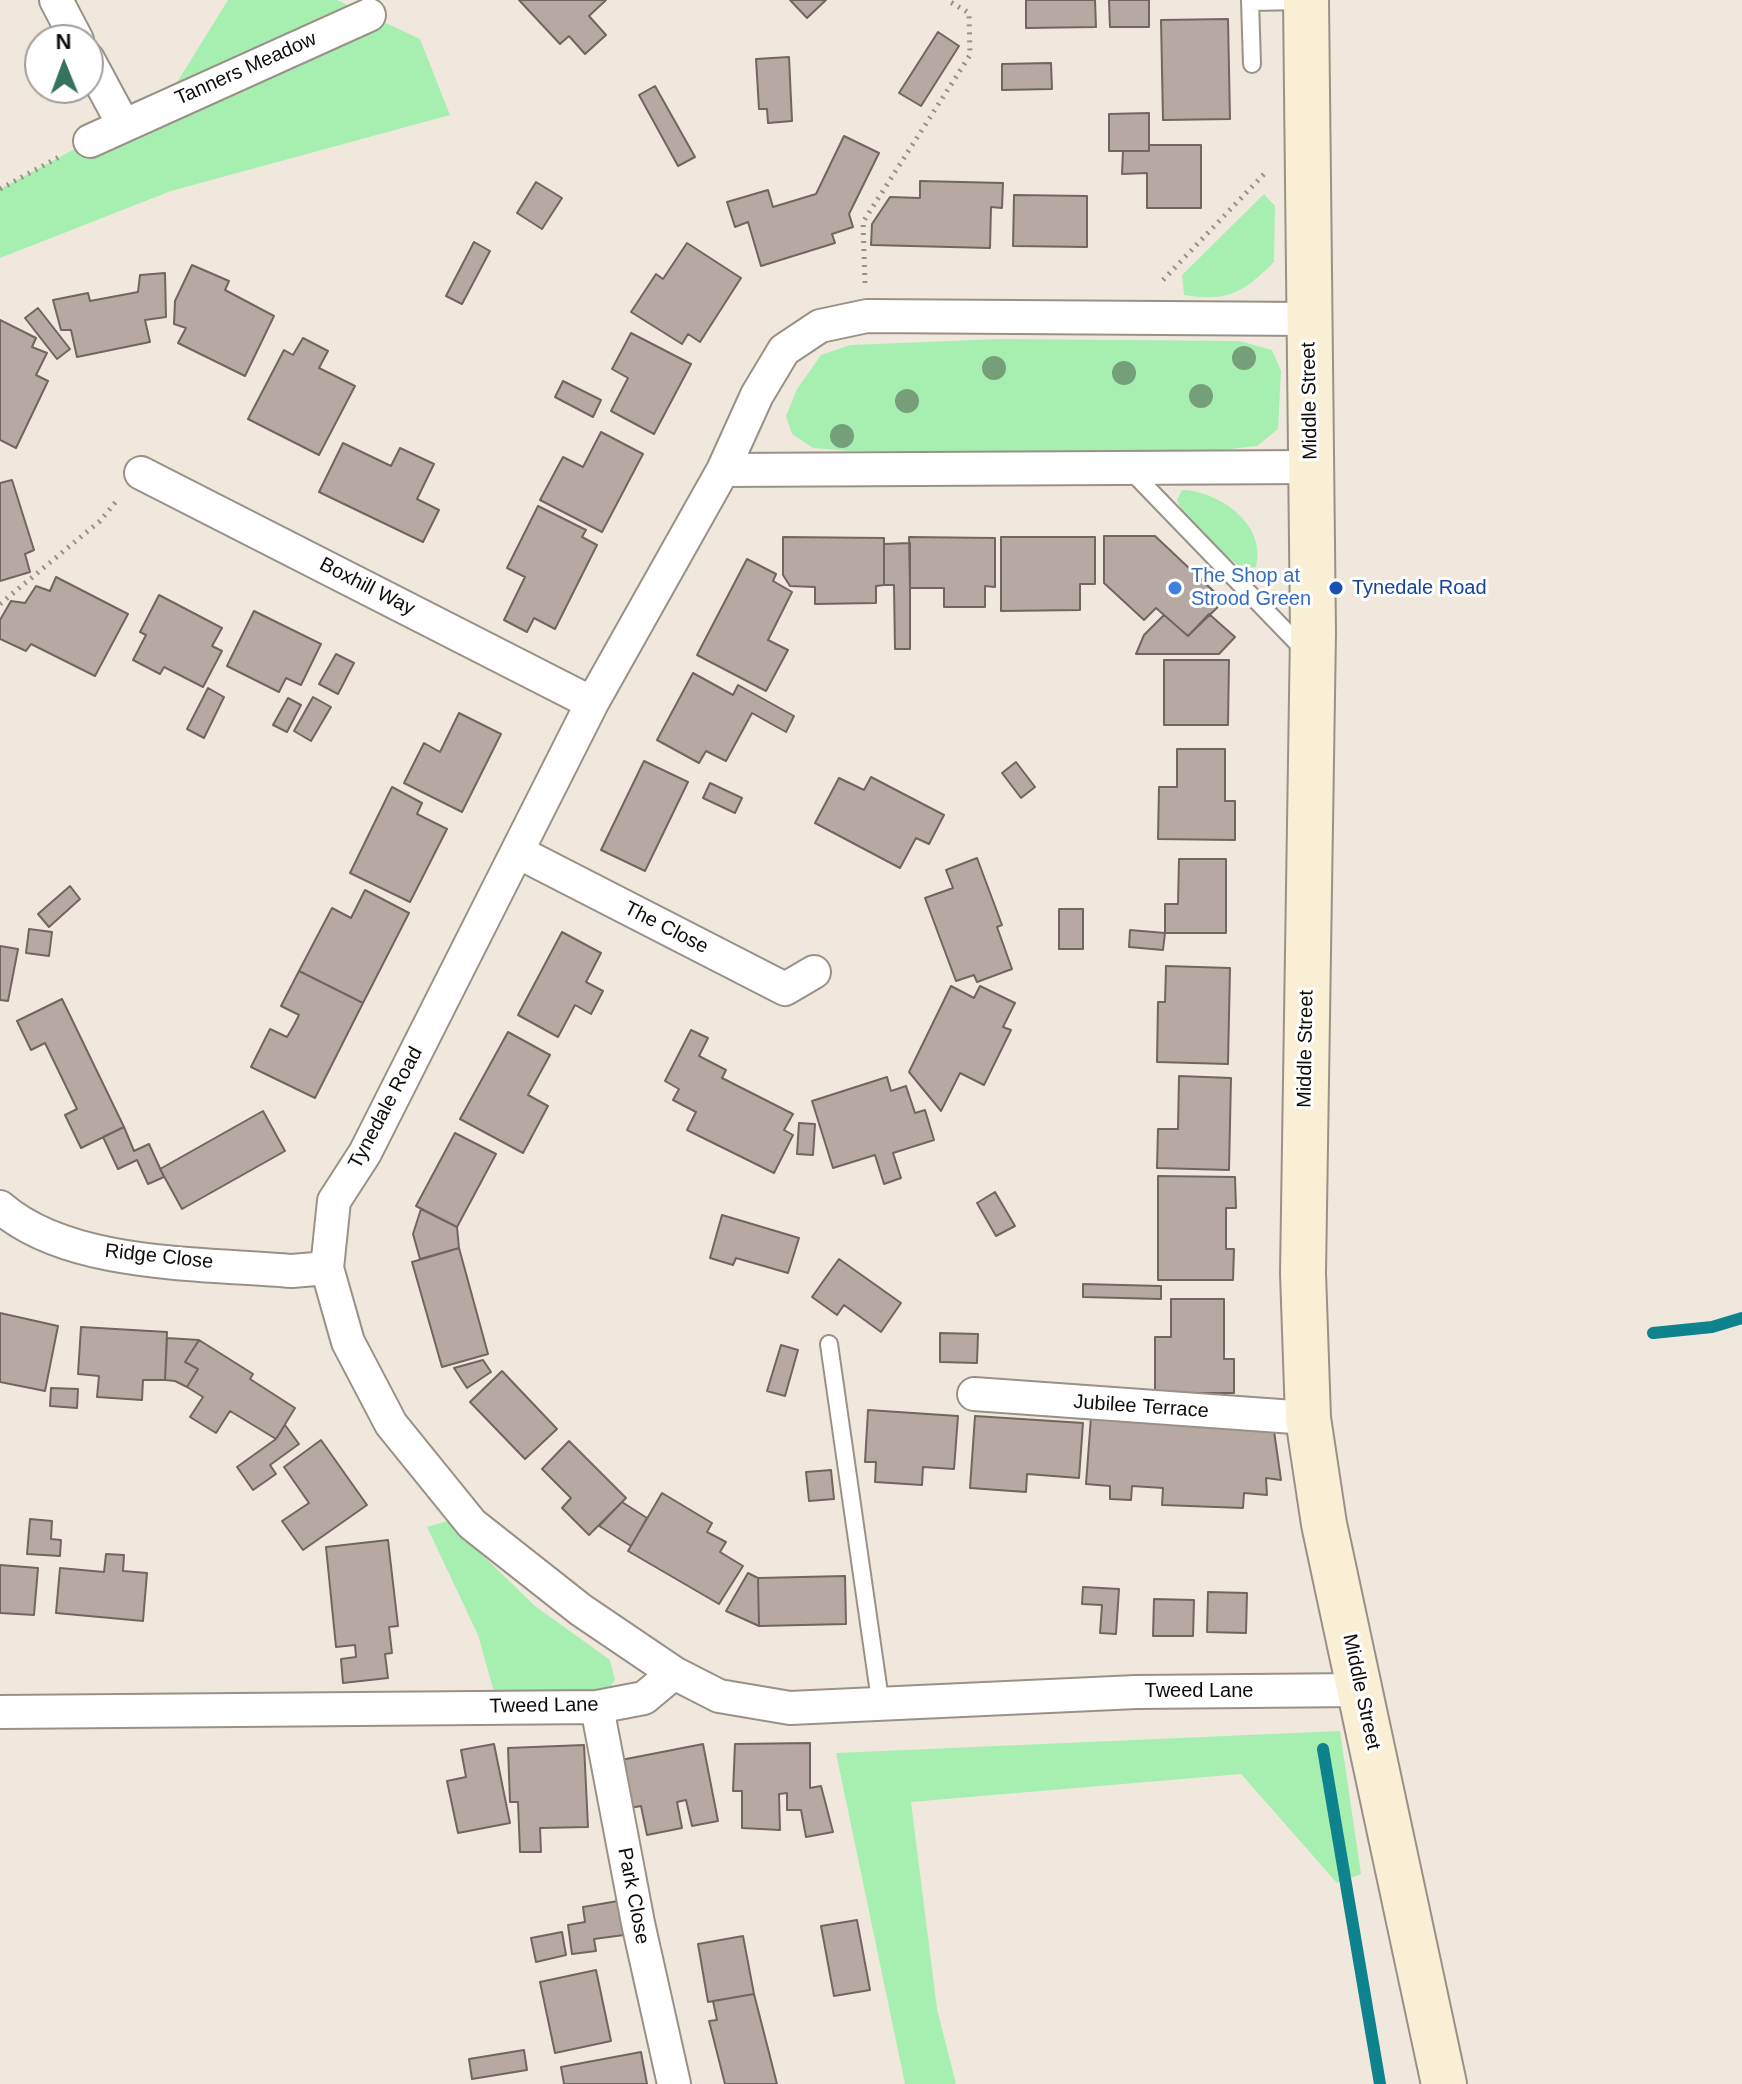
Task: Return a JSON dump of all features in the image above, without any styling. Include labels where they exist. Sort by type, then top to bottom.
[{"type":"street","points":[[56,0],[69,24]]},
{"type":"street","name":"Middle Street","points":[[1306,1],[1313,659],[1303,1273],[1308,1418],[1324,1524],[1444,2084]]},
{"type":"street","name":"Tanners Meadow","points":[[90,141],[369,15]]},
{"type":"street","points":[[104,89],[123,124]]},
{"type":"street","name":"Tynedale Road","points":[[674,1673],[581,1610],[472,1524],[391,1424],[348,1342],[327,1268],[334,1201],[365,1153],[592,703],[723,470],[757,395],[784,350],[820,326],[867,316],[1310,319]]},
{"type":"street","points":[[723,470],[1311,467]]},
{"type":"street","name":"Boxhill Way","points":[[141,473],[592,703]]},
{"type":"street","name":"The Close","points":[[518,852],[785,989],[814,972]]},
{"type":"street","name":"Ridge Close","points":[[0,1207],[16,1221],[80,1248],[292,1271],[327,1268]]},
{"type":"street","name":"Jubilee Terrace","points":[[974,1394],[1308,1418]]},
{"type":"street","name":"Tweed Lane","points":[[0,1712],[597,1707],[644,1698],[674,1673],[719,1696],[790,1708],[881,1707],[1136,1692],[1360,1690]]},
{"type":"street","name":"Park Close","points":[[597,1707],[638,1923],[674,2084]]},
{"type":"lane","points":[[1252,64],[1250,1],[1306,1]]},
{"type":"lane","points":[[1128,469],[1313,659]]},
{"type":"lane","points":[[829,1344],[881,1707]]},
{"type":"path","points":[[867,316],[863,222],[970,55],[969,13],[947,0]]},
{"type":"path","points":[[1129,316],[1307,129]]},
{"type":"path","points":[[0,189],[90,141]]},
{"type":"path","points":[[0,604],[100,521],[141,473]]},
{"type":"green space","points":[[228,0],[337,0],[420,39],[450,115],[171,191],[0,258],[0,189],[166,100]]},
{"type":"green space","points":[[1264,194],[1275,206],[1274,262],[1234,293],[1212,297],[1184,295],[1182,275]]},
{"type":"green space","points":[[1000,339],[1239,341],[1272,350],[1281,371],[1278,429],[1257,446],[1213,451],[850,451],[813,448],[792,434],[786,416],[797,389],[821,355],[850,345]]},
{"type":"green space","points":[[1182,490],[1211,496],[1237,513],[1254,537],[1256,567],[1243,569],[1197,530],[1177,500]]},
{"type":"green space","points":[[447,1521],[535,1606],[610,1660],[615,1680],[608,1690],[494,1692],[478,1635],[427,1527]]},
{"type":"green space","points":[[1340,1731],[1361,1874],[1337,1883],[1241,1774],[911,1802],[937,2009],[956,2084],[905,2084],[836,1753]]},
{"type":"building","points":[[519,0],[606,0],[589,16],[606,35],[585,54],[569,36],[560,44]]},
{"type":"building","points":[[790,0],[826,0],[807,18]]},
{"type":"building","points":[[1026,0],[1095,0],[1096,27],[1026,28]]},
{"type":"building","points":[[1109,0],[1149,0],[1149,27],[1110,27]]},
{"type":"building","points":[[1228,19],[1230,119],[1163,120],[1161,20]]},
{"type":"building","points":[[938,32],[959,46],[921,106],[899,93]]},
{"type":"building","points":[[789,57],[792,121],[768,123],[767,109],[759,109],[756,59]]},
{"type":"building","points":[[1051,63],[1052,89],[1002,90],[1002,64]]},
{"type":"building","points":[[655,86],[695,157],[678,166],[639,95]]},
{"type":"building","points":[[1149,113],[1149,151],[1109,151],[1109,114]]},
{"type":"building","points":[[844,136],[879,153],[849,214],[853,227],[832,234],[835,243],[761,266],[748,222],[735,227],[727,202],[768,190],[773,207],[816,194]]},
{"type":"building","points":[[1149,145],[1201,145],[1201,208],[1147,208],[1147,173],[1122,174],[1123,151],[1149,151]]},
{"type":"building","points":[[920,181],[1003,183],[1002,208],[991,207],[990,248],[871,245],[872,224],[890,197],[920,198]]},
{"type":"building","points":[[536,182],[562,198],[542,229],[517,213]]},
{"type":"building","points":[[1014,195],[1087,196],[1087,247],[1013,246]]},
{"type":"building","points":[[474,242],[490,251],[462,304],[446,296]]},
{"type":"building","points":[[687,243],[741,278],[700,342],[688,334],[682,344],[631,312],[656,274],[663,279]]},
{"type":"building","points":[[192,265],[229,281],[225,290],[274,316],[245,376],[178,343],[186,328],[174,324],[175,301]]},
{"type":"building","points":[[165,273],[166,317],[145,320],[150,342],[77,357],[71,330],[61,330],[53,300],[88,293],[90,301],[138,292],[140,275]]},
{"type":"building","points":[[38,308],[70,349],[57,359],[25,318]]},
{"type":"building","points":[[0,320],[36,338],[32,347],[47,353],[36,375],[48,381],[16,448],[0,440]]},
{"type":"building","points":[[631,333],[691,364],[654,434],[611,411],[628,378],[612,369]]},
{"type":"building","points":[[303,338],[328,351],[319,368],[355,386],[319,455],[248,419],[284,350],[293,355]]},
{"type":"building","points":[[563,381],[601,400],[593,417],[555,397]]},
{"type":"building","points":[[601,432],[643,454],[602,532],[540,500],[563,457],[583,467]]},
{"type":"building","points":[[343,443],[391,466],[400,448],[434,464],[417,499],[439,510],[423,542],[319,492]]},
{"type":"building","points":[[12,480],[34,550],[25,554],[30,572],[0,581],[0,483]]},
{"type":"building","points":[[538,506],[586,530],[582,537],[597,545],[555,629],[534,618],[527,632],[504,620],[525,577],[507,568]]},
{"type":"building","points":[[1104,536],[1155,536],[1224,601],[1188,636],[1156,608],[1144,620],[1104,583]]},
{"type":"building","points":[[783,537],[884,538],[884,585],[876,586],[876,603],[815,604],[815,587],[790,586],[783,575]]},
{"type":"building","points":[[909,537],[995,538],[995,587],[985,586],[985,607],[944,607],[944,588],[910,588]]},
{"type":"building","points":[[1001,537],[1095,537],[1095,584],[1080,584],[1080,610],[1001,611]]},
{"type":"building","points":[[910,543],[910,649],[895,649],[894,585],[884,585],[884,544]]},
{"type":"building","points":[[747,559],[776,574],[773,581],[792,592],[768,640],[788,650],[766,691],[697,655]]},
{"type":"building","points":[[56,577],[128,614],[95,676],[31,644],[26,651],[0,639],[0,620],[11,601],[25,603],[36,586],[50,591]]},
{"type":"building","points":[[159,595],[222,628],[212,646],[222,651],[203,687],[164,667],[160,674],[133,660],[146,635],[140,632]]},
{"type":"building","points":[[254,611],[321,644],[301,685],[286,678],[279,692],[227,666]]},
{"type":"building","points":[[1209,614],[1235,637],[1219,654],[1136,654],[1144,635],[1164,615],[1188,636]]},
{"type":"building","points":[[336,654],[354,663],[338,694],[319,684]]},
{"type":"building","points":[[1164,660],[1229,660],[1228,725],[1164,725]]},
{"type":"building","points":[[693,673],[733,695],[738,685],[794,716],[786,732],[752,713],[726,761],[706,751],[699,763],[657,740]]},
{"type":"building","points":[[208,688],[224,697],[204,738],[187,729]]},
{"type":"building","points":[[313,697],[331,707],[311,741],[294,731]]},
{"type":"building","points":[[288,698],[301,705],[287,732],[273,725]]},
{"type":"building","points":[[459,713],[501,734],[462,812],[404,783],[424,743],[440,752]]},
{"type":"building","points":[[1177,749],[1225,749],[1225,801],[1235,801],[1235,840],[1158,839],[1159,787],[1177,787]]},
{"type":"building","points":[[644,761],[688,782],[645,871],[601,850]]},
{"type":"building","points":[[1016,762],[1035,787],[1021,798],[1002,773]]},
{"type":"building","points":[[871,777],[944,815],[929,844],[916,838],[900,868],[815,823],[839,778],[864,790]]},
{"type":"building","points":[[710,783],[742,798],[735,813],[703,798]]},
{"type":"building","points":[[392,787],[422,803],[417,814],[447,829],[410,902],[350,873]]},
{"type":"building","points":[[977,858],[1002,925],[997,927],[1012,969],[977,982],[974,975],[956,981],[925,898],[953,888],[946,870]]},
{"type":"building","points":[[1179,859],[1226,859],[1226,933],[1165,933],[1165,904],[1178,904]]},
{"type":"building","points":[[70,886],[80,899],[49,927],[38,914]]},
{"type":"building","points":[[365,890],[409,913],[363,1003],[299,971],[332,908],[351,918]]},
{"type":"building","points":[[1059,909],[1083,909],[1083,949],[1059,949]]},
{"type":"building","points":[[29,929],[52,932],[49,956],[26,953]]},
{"type":"building","points":[[1130,930],[1165,933],[1163,950],[1129,947]]},
{"type":"building","points":[[562,932],[601,953],[586,982],[603,991],[591,1014],[575,1005],[558,1037],[518,1015]]},
{"type":"building","points":[[0,946],[18,949],[8,1001],[0,1000]]},
{"type":"building","points":[[1166,966],[1230,968],[1228,1064],[1157,1062],[1158,1002],[1165,1002]]},
{"type":"building","points":[[299,971],[363,1003],[315,1098],[251,1067],[270,1029],[287,1037],[299,1015],[281,1006]]},
{"type":"building","points":[[951,986],[974,998],[980,986],[1015,1003],[1003,1027],[1011,1030],[984,1085],[960,1073],[941,1111],[909,1072]]},
{"type":"building","points":[[62,999],[124,1127],[81,1148],[65,1115],[77,1109],[45,1043],[31,1050],[17,1021]]},
{"type":"building","points":[[691,1030],[708,1038],[699,1056],[726,1070],[722,1078],[793,1114],[784,1130],[793,1135],[774,1173],[687,1130],[696,1112],[673,1100],[679,1089],[665,1081]]},
{"type":"building","points":[[508,1032],[550,1055],[528,1095],[548,1106],[523,1153],[460,1119]]},
{"type":"building","points":[[1179,1076],[1231,1078],[1229,1170],[1157,1168],[1158,1129],[1178,1129]]},
{"type":"building","points":[[887,1077],[891,1091],[906,1086],[915,1113],[925,1110],[934,1140],[893,1153],[901,1178],[884,1184],[875,1155],[833,1168],[812,1101]]},
{"type":"building","points":[[263,1111],[285,1151],[182,1209],[160,1169]]},
{"type":"building","points":[[799,1123],[815,1124],[813,1155],[797,1154]]},
{"type":"building","points":[[124,1127],[134,1151],[149,1144],[164,1177],[148,1184],[137,1160],[118,1169],[103,1137]]},
{"type":"building","points":[[455,1133],[496,1154],[457,1227],[416,1206]]},
{"type":"building","points":[[1158,1176],[1235,1177],[1236,1208],[1226,1208],[1226,1249],[1234,1249],[1233,1280],[1158,1280]]},
{"type":"building","points":[[995,1192],[1015,1226],[996,1236],[977,1203]]},
{"type":"building","points":[[421,1209],[457,1227],[459,1248],[420,1259],[413,1234]]},
{"type":"building","points":[[722,1215],[799,1238],[788,1273],[736,1258],[733,1265],[710,1258]]},
{"type":"building","points":[[459,1248],[488,1354],[442,1367],[412,1262]]},
{"type":"building","points":[[839,1259],[901,1303],[881,1332],[844,1305],[837,1315],[812,1297]]},
{"type":"building","points":[[1083,1284],[1161,1286],[1161,1299],[1083,1297]]},
{"type":"building","points":[[1171,1299],[1224,1299],[1224,1359],[1234,1359],[1234,1393],[1155,1393],[1155,1337],[1171,1337]]},
{"type":"building","points":[[0,1313],[58,1326],[45,1391],[0,1382]]},
{"type":"building","points":[[81,1327],[167,1332],[165,1380],[143,1380],[142,1400],[97,1397],[99,1376],[78,1374]]},
{"type":"building","points":[[940,1333],[978,1334],[977,1363],[940,1362]]},
{"type":"building","points":[[167,1338],[199,1340],[185,1362],[198,1369],[187,1387],[165,1380]]},
{"type":"building","points":[[199,1340],[253,1374],[250,1379],[295,1408],[276,1439],[230,1411],[216,1433],[190,1417],[203,1397],[187,1387],[198,1369],[185,1362]]},
{"type":"building","points":[[781,1345],[798,1350],[785,1396],[767,1391]]},
{"type":"building","points":[[483,1360],[491,1372],[467,1388],[454,1368]]},
{"type":"building","points":[[502,1371],[557,1429],[525,1459],[470,1402]]},
{"type":"building","points":[[51,1388],[78,1389],[77,1408],[50,1406]]},
{"type":"building","points":[[868,1410],[958,1416],[954,1469],[923,1467],[922,1485],[875,1482],[876,1462],[865,1462]]},
{"type":"building","points":[[975,1416],[1083,1423],[1079,1478],[1027,1474],[1026,1492],[970,1488]]},
{"type":"building","points":[[1091,1417],[1274,1431],[1281,1480],[1266,1478],[1267,1495],[1244,1493],[1243,1508],[1162,1505],[1163,1488],[1132,1486],[1131,1500],[1110,1499],[1110,1486],[1086,1484]]},
{"type":"building","points":[[285,1425],[299,1444],[270,1465],[276,1474],[253,1490],[237,1467],[276,1439]]},
{"type":"building","points":[[321,1440],[367,1505],[303,1550],[282,1521],[309,1503],[284,1467]]},
{"type":"building","points":[[569,1441],[626,1498],[589,1535],[562,1508],[571,1498],[542,1469]]},
{"type":"building","points":[[831,1470],[834,1499],[809,1501],[806,1472]]},
{"type":"building","points":[[662,1493],[712,1523],[707,1532],[726,1542],[720,1552],[743,1566],[719,1604],[628,1551]]},
{"type":"building","points":[[622,1502],[647,1518],[631,1546],[599,1526]]},
{"type":"building","points":[[30,1519],[52,1521],[51,1539],[61,1540],[60,1556],[27,1554]]},
{"type":"building","points":[[388,1540],[398,1626],[389,1627],[392,1653],[385,1654],[388,1678],[343,1683],[341,1659],[356,1657],[355,1645],[336,1647],[326,1547]]},
{"type":"building","points":[[106,1554],[124,1555],[123,1571],[147,1573],[143,1621],[56,1613],[60,1568],[104,1572]]},
{"type":"building","points":[[0,1565],[38,1568],[34,1615],[0,1613]]},
{"type":"building","points":[[748,1573],[758,1578],[759,1626],[726,1611]]},
{"type":"building","points":[[845,1576],[846,1624],[759,1626],[758,1578]]},
{"type":"building","points":[[1083,1587],[1119,1589],[1116,1634],[1100,1633],[1102,1605],[1082,1604]]},
{"type":"building","points":[[1208,1592],[1247,1593],[1246,1633],[1207,1632]]},
{"type":"building","points":[[1154,1599],[1194,1600],[1193,1636],[1153,1636]]},
{"type":"building","points":[[810,1743],[810,1788],[821,1786],[833,1832],[806,1837],[801,1810],[787,1810],[787,1793],[779,1794],[780,1830],[742,1828],[742,1791],[733,1791],[735,1744]]},
{"type":"building","points":[[494,1744],[510,1823],[458,1833],[447,1781],[466,1777],[461,1750]]},
{"type":"building","points":[[703,1744],[718,1821],[692,1826],[686,1800],[677,1802],[682,1828],[647,1835],[641,1806],[630,1808],[621,1760]]},
{"type":"building","points":[[584,1745],[588,1827],[540,1828],[541,1852],[520,1852],[518,1802],[510,1802],[508,1748]]},
{"type":"building","points":[[618,1901],[624,1935],[594,1939],[596,1951],[572,1954],[568,1925],[585,1922],[583,1907]]},
{"type":"building","points":[[857,1920],[870,1990],[834,1996],[821,1926]]},
{"type":"building","points":[[562,1932],[566,1955],[536,1962],[531,1938]]},
{"type":"building","points":[[743,1936],[754,1994],[708,2002],[698,1944]]},
{"type":"building","points":[[596,1970],[611,2041],[555,2053],[540,1982]]},
{"type":"building","points":[[754,1994],[777,2084],[725,2084],[709,2021],[717,2020],[713,2001]]},
{"type":"building","points":[[524,2050],[527,2070],[472,2079],[469,2059]]},
{"type":"building","points":[[641,2052],[647,2084],[564,2084],[561,2067]]},
{"type":"waterway","points":[[1653,1333],[1712,1327],[1742,1318]]},
{"type":"waterway","points":[[1323,1749],[1380,2084]]},
{"type":"place","name":"The Shop at Strood Green","points":[[1175,588]]},
{"type":"place","name":"Tynedale Road","points":[[1336,588]]}]
